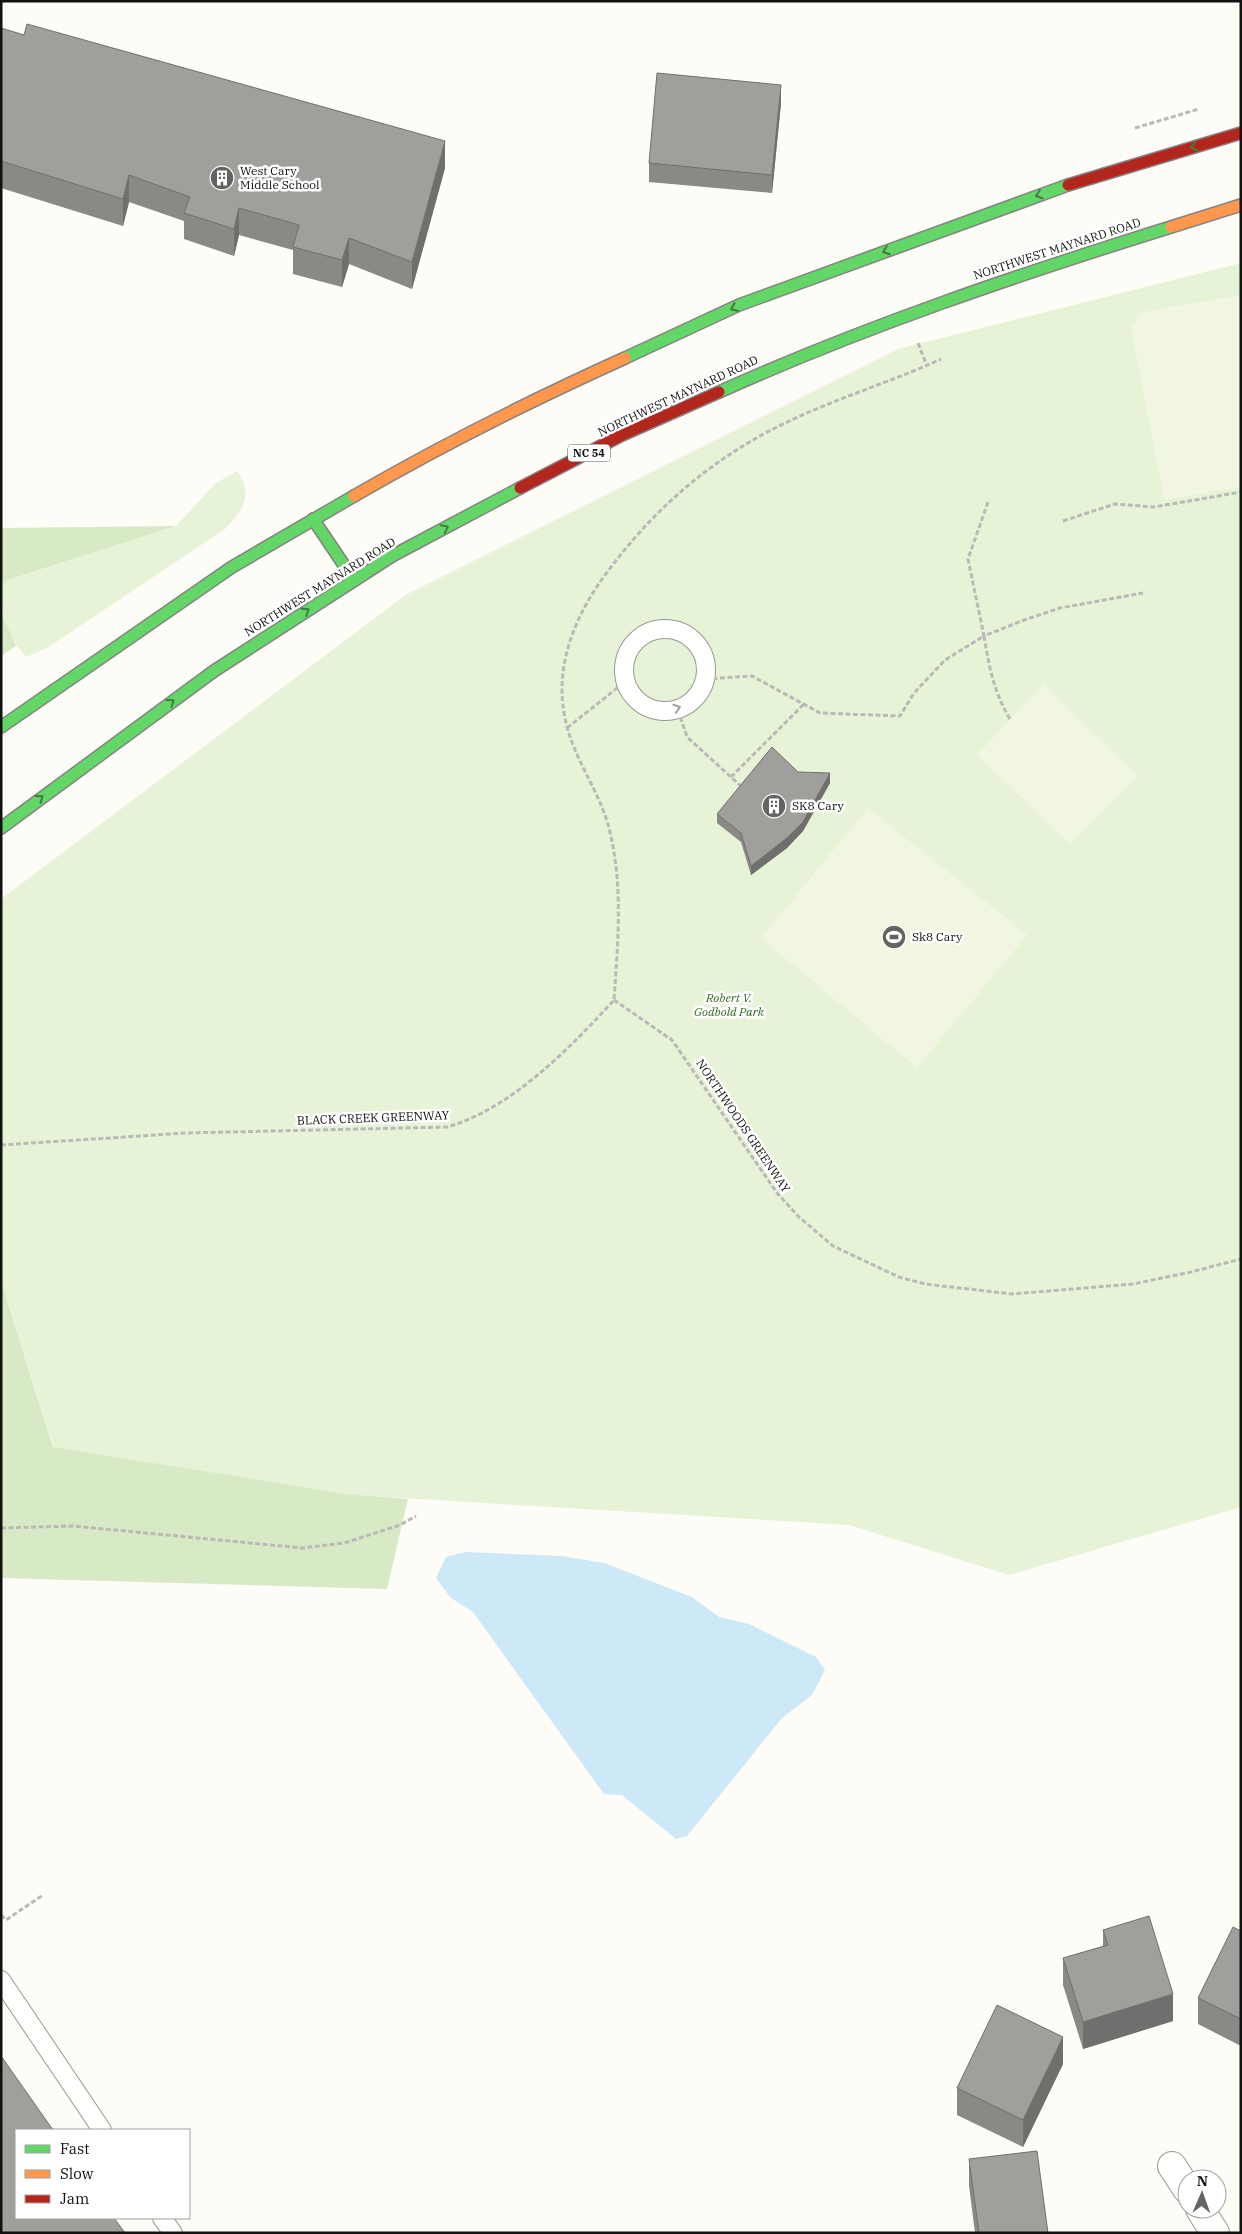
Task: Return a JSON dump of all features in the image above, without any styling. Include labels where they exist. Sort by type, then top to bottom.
[{"type":"main road","points":[[1,728],[119,644],[224,573],[412,462],[529,402],[739,305],[984,214],[1094,176],[1241,133]]},
{"type":"main road","name":"NORTHWEST MAYNARD ROAD","points":[[1,828],[214,671],[354,580],[392,556],[622,435],[801,355],[908,314],[1006,279],[1241,205]]},
{"type":"main road","points":[[313,519],[354,580]]},
{"type":"street","points":[[1172,2166],[1177,2174]]},
{"type":"street","points":[[1206,2219],[1215,2233]]},
{"type":"lane","points":[[660,630],[680,633],[697,644],[704,656],[705,679],[699,694],[689,704],[678,710],[664,711],[651,709],[639,702],[630,691],[624,666],[629,652],[636,641],[648,633],[660,630]]},
{"type":"lane","points":[[1,1980],[101,2129]]},
{"type":"lane","points":[[163,2219],[173,2233]]},
{"type":"path","points":[[916,338],[927,366]]},
{"type":"path","points":[[614,1000],[619,933],[615,864],[607,821],[569,739],[562,693],[564,663],[578,619],[589,597],[649,520],[717,461],[812,410],[941,359]]},
{"type":"path","points":[[1063,522],[1115,504],[1154,507],[1241,492]]},
{"type":"path","points":[[988,502],[968,559],[991,676],[1000,704],[1010,720]]},
{"type":"path","points":[[705,679],[752,676],[820,713],[900,716],[914,694],[945,660],[984,636],[1060,608],[1142,593]]},
{"type":"path","points":[[567,728],[626,680]]},
{"type":"path","points":[[731,777],[804,704]]},
{"type":"path","points":[[678,710],[687,737],[745,789]]},
{"type":"path","name":"BLACK CREEK GREENWAY","points":[[1,1145],[186,1132],[447,1127],[488,1111],[554,1060],[614,1000]]},
{"type":"path","name":"NORTHWOODS GREENWAY","points":[[614,1000],[672,1040],[777,1193],[800,1217],[833,1246],[899,1277],[926,1284],[1012,1294],[1133,1284],[1192,1272],[1241,1259]]},
{"type":"path","points":[[1,1528],[73,1526],[302,1548],[344,1543],[400,1525],[416,1516]]},
{"type":"path","points":[[1,1915],[6,1920],[43,1895]]},
{"type":"green space","name":"Robert V. Godbold Park","points":[[1241,263],[1241,1507],[1009,1575],[849,1525],[352,1495],[54,1448],[1,1281],[1,899],[407,594],[898,349]]},
{"type":"green space","points":[[1241,295],[1241,487],[1164,500],[1131,327],[1142,312]]},
{"type":"green space","points":[[237,471],[245,487],[244,502],[237,516],[225,529],[47,648],[26,657],[13,640],[3,613],[1,582],[176,526],[216,483]]},
{"type":"green space","points":[[176,526],[1,582],[1,528]]},
{"type":"green space","points":[[1,612],[16,646],[1,656]]},
{"type":"green space","points":[[1043,684],[1138,776],[1070,844],[977,755]]},
{"type":"green space","name":"Sk8 Cary","points":[[868,808],[1027,935],[917,1068],[761,938]]},
{"type":"green space","points":[[1,1281],[53,1447],[346,1494],[408,1499],[387,1589],[1,1578]]},
{"type":"water","points":[[466,1552],[562,1556],[604,1563],[692,1597],[719,1617],[749,1624],[816,1657],[825,1670],[812,1695],[782,1718],[687,1836],[676,1839],[622,1795],[604,1794],[473,1612],[451,1598],[436,1578],[446,1557]]},
{"type":"building","name":"West Cary Middle School","points":[[27,24],[445,141],[412,262],[349,238],[342,260],[293,247],[299,225],[239,208],[234,229],[184,213],[190,197],[129,175],[123,199],[1,161],[1,28],[24,35]]},
{"type":"building","points":[[657,73],[781,85],[772,175],[649,163]]},
{"type":"building","name":"SK8 Cary","points":[[772,747],[798,772],[830,773],[803,822],[787,838],[751,866],[741,833],[717,814]]},
{"type":"building","points":[[1149,1916],[1173,1994],[1083,2022],[1063,1958],[1108,1945],[1103,1930]]},
{"type":"building","points":[[1233,1927],[1241,1931],[1241,2019],[1198,1998]]},
{"type":"building","points":[[997,2005],[1063,2037],[1023,2120],[957,2088]]},
{"type":"building","points":[[1,2056],[52,2129],[15,2129],[15,2219],[115,2219],[125,2233],[1,2233]]},
{"type":"building","points":[[1037,2151],[1048,2233],[979,2233],[969,2159]]},
{"type":"traffic: fast","points":[[625,358],[739,305],[1068,185]]},
{"type":"traffic: fast","points":[[719,392],[886,323],[999,283],[1171,227]]},
{"type":"traffic: fast","points":[[1,828],[214,671],[392,556],[520,488]]},
{"type":"traffic: fast","points":[[1,727],[232,567],[354,496]]},
{"type":"traffic: fast","points":[[313,519],[354,580]]},
{"type":"traffic: slow","points":[[1171,227],[1241,205]]},
{"type":"traffic: slow","points":[[354,496],[488,424],[625,358]]},
{"type":"traffic: jam","points":[[1068,185],[1241,133]]},
{"type":"traffic: jam","points":[[520,488],[622,435],[719,392]]},
{"type":"place","name":"West Cary Middle School","points":[[222,178]]},
{"type":"place","name":"SK8 Cary","points":[[774,806]]},
{"type":"place","name":"Sk8 Cary","points":[[894,937]]}]
